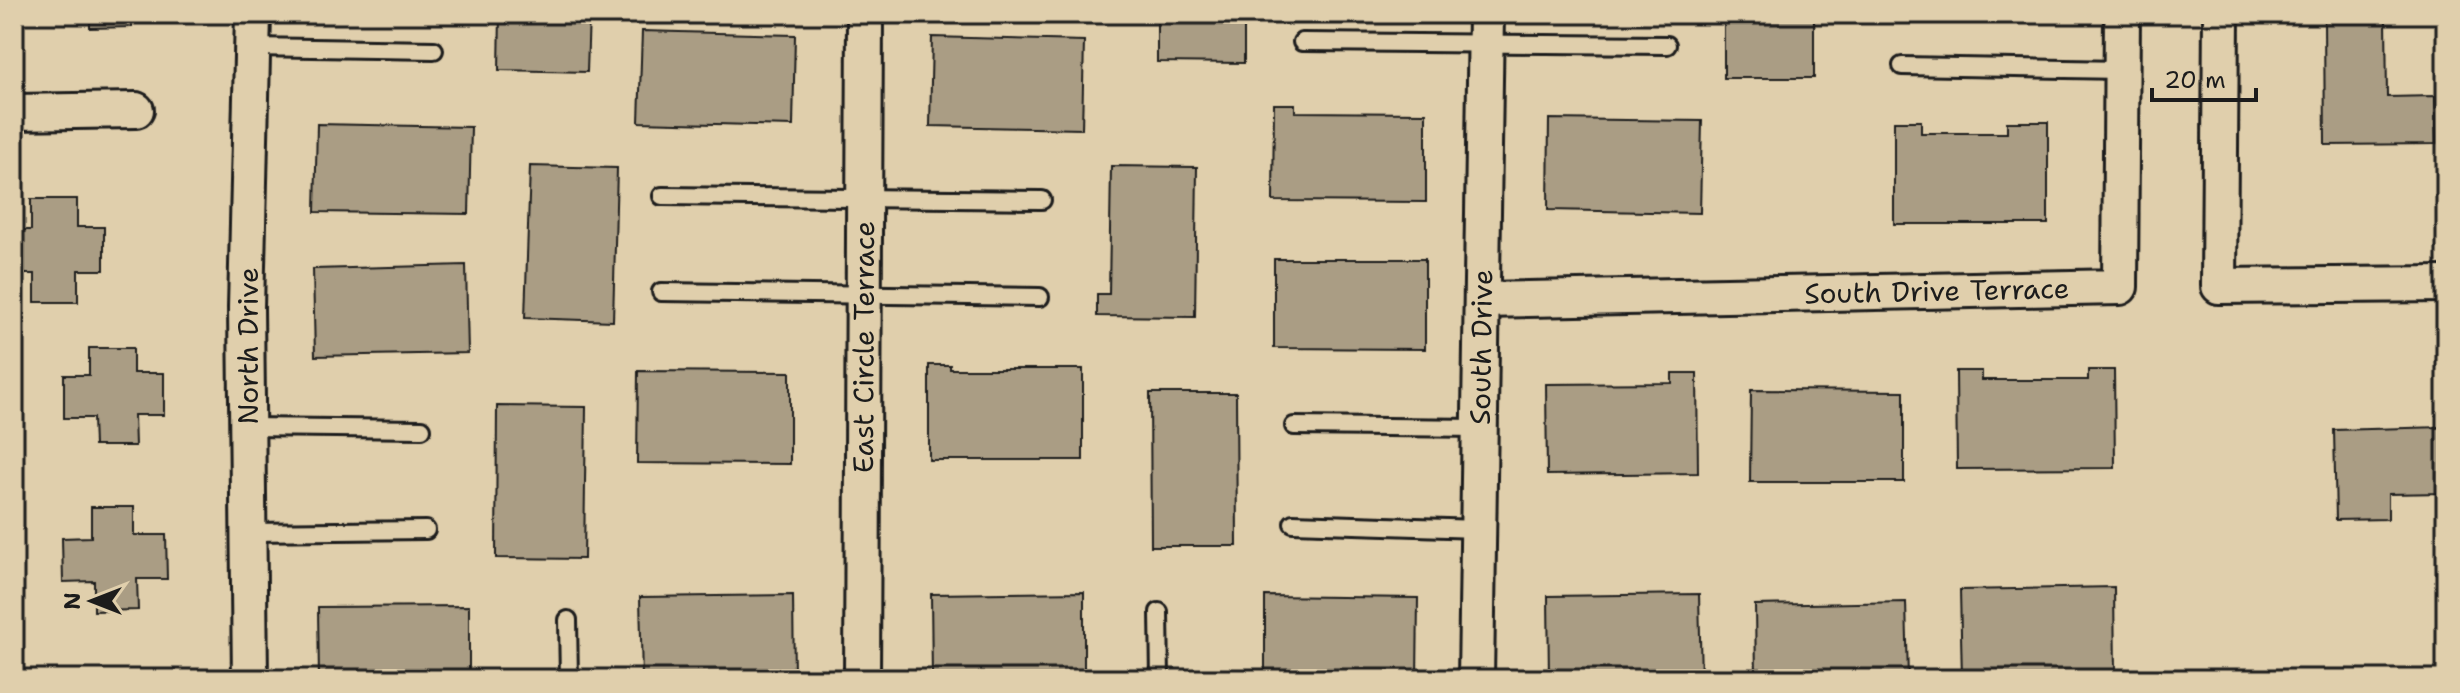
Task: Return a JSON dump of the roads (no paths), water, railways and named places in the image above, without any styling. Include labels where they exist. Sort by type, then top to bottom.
[{"type":"street","name":"East Circle Terrace","points":[[862,679],[865,14]]},
{"type":"street","name":"South Drive Terrace","points":[[1483,300],[2120,287],[2122,14]]},
{"type":"street","points":[[2221,14],[2219,286],[2446,284]]},
{"type":"street","name":"South Drive","points":[[1476,679],[1486,29]]},
{"type":"street","name":"North Drive","points":[[250,679],[248,427],[253,30]]},
{"type":"street","points":[[14,112],[136,110]]},
{"type":"lane","points":[[1302,42],[1486,29],[1667,45]]},
{"type":"lane","points":[[253,30],[434,50]]},
{"type":"lane","points":[[1902,66],[2122,70]]},
{"type":"lane","points":[[662,196],[1042,200]]},
{"type":"lane","points":[[661,292],[1040,297]]},
{"type":"lane","points":[[1294,426],[1480,428]]},
{"type":"lane","points":[[248,427],[422,429]]},
{"type":"lane","points":[[1293,523],[1478,529]]},
{"type":"lane","points":[[249,532],[426,530]]},
{"type":"lane","points":[[1159,612],[1160,679]]},
{"type":"lane","points":[[568,620],[569,679]]}]
